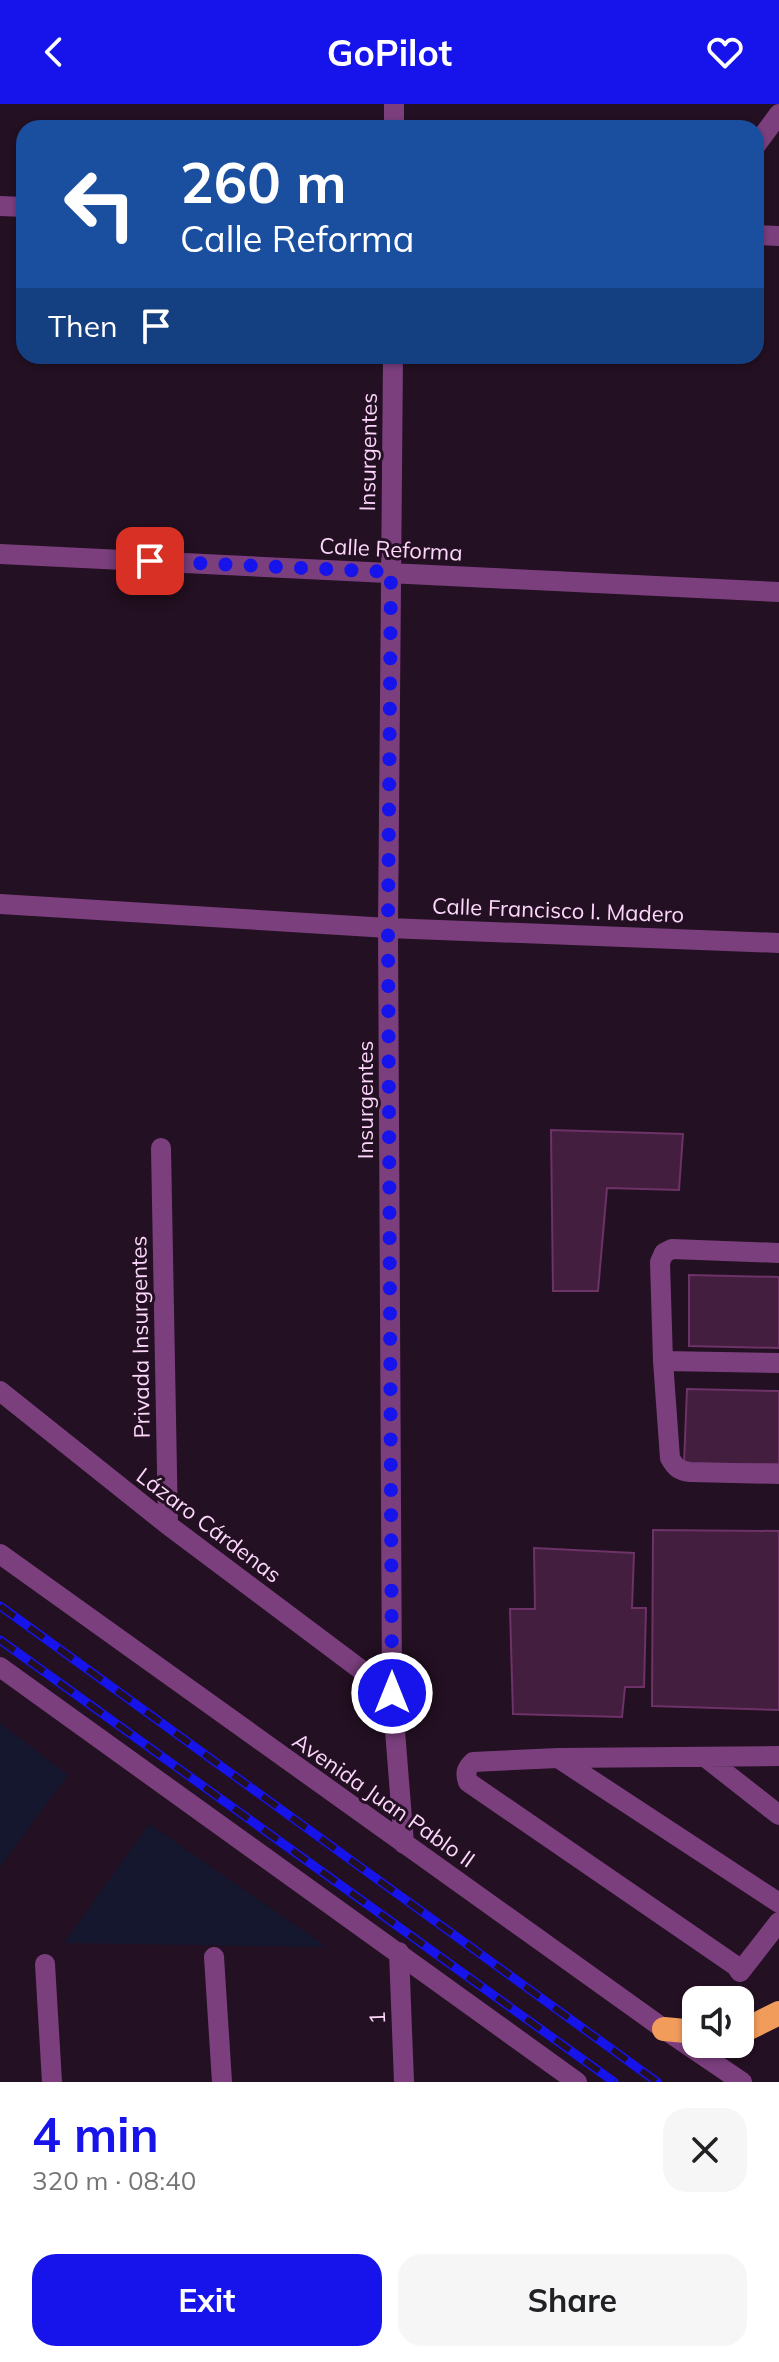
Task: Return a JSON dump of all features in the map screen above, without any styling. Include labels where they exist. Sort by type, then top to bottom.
[{"type":"highway","points":[[754,2026],[779,2013]]},
{"type":"highway","points":[[664,2029],[682,2031]]},
{"type":"street","points":[[764,134],[779,114]]},
{"type":"street","name":"Insurgentes","points":[[393,364],[388,928],[392,1693],[404,1844]]},
{"type":"street","name":"Calle Reforma","points":[[0,554],[779,592]]},
{"type":"street","name":"Calle Francisco I. Madero","points":[[0,904],[388,928],[779,943]]},
{"type":"street","name":"Privada Insurgentes","points":[[161,1148],[168,1525]]},
{"type":"street","points":[[779,1253],[672,1249],[664,1253],[660,1262],[670,1458],[677,1469],[690,1472],[779,1474]]},
{"type":"street","points":[[663,1361],[779,1363]]},
{"type":"street","name":"Lázaro Cárdenas","points":[[0,1391],[168,1525],[392,1693]]},
{"type":"street","name":"Avenida Juan Pablo II","points":[[0,1554],[742,2082]]},
{"type":"street","points":[[0,1667],[577,2082]]},
{"type":"street","points":[[779,1756],[473,1762],[466,1776],[468,1782],[736,1966],[740,1972],[779,1922]]},
{"type":"street","points":[[705,1757],[779,1815]]},
{"type":"street","points":[[558,1758],[779,1903]]},
{"type":"street","name":"1","points":[[399,1952],[404,2082]]},
{"type":"street","points":[[214,1957],[222,2082]]},
{"type":"street","points":[[45,1964],[52,2082]]},
{"type":"shaded area","points":[[0,1723],[68,1775],[0,1867]]},
{"type":"shaded area","points":[[149,1824],[327,1947],[64,1943]]},
{"type":"building","points":[[551,1130],[683,1134],[679,1190],[607,1188],[598,1291],[553,1291]]},
{"type":"building","points":[[689,1275],[779,1277],[779,1348],[689,1346]]},
{"type":"building","points":[[687,1389],[779,1391],[779,1464],[684,1464]]},
{"type":"building","points":[[653,1530],[779,1531],[779,1710],[652,1706]]},
{"type":"building","points":[[534,1548],[634,1553],[632,1608],[646,1608],[644,1687],[625,1687],[622,1717],[513,1714],[510,1609],[535,1609]]},
{"type":"railway","points":[[0,1606],[657,2082]]},
{"type":"railway","points":[[0,1640],[614,2082]]},
{"type":"route","points":[[150,561],[391,572],[388,928],[392,1693]]}]
